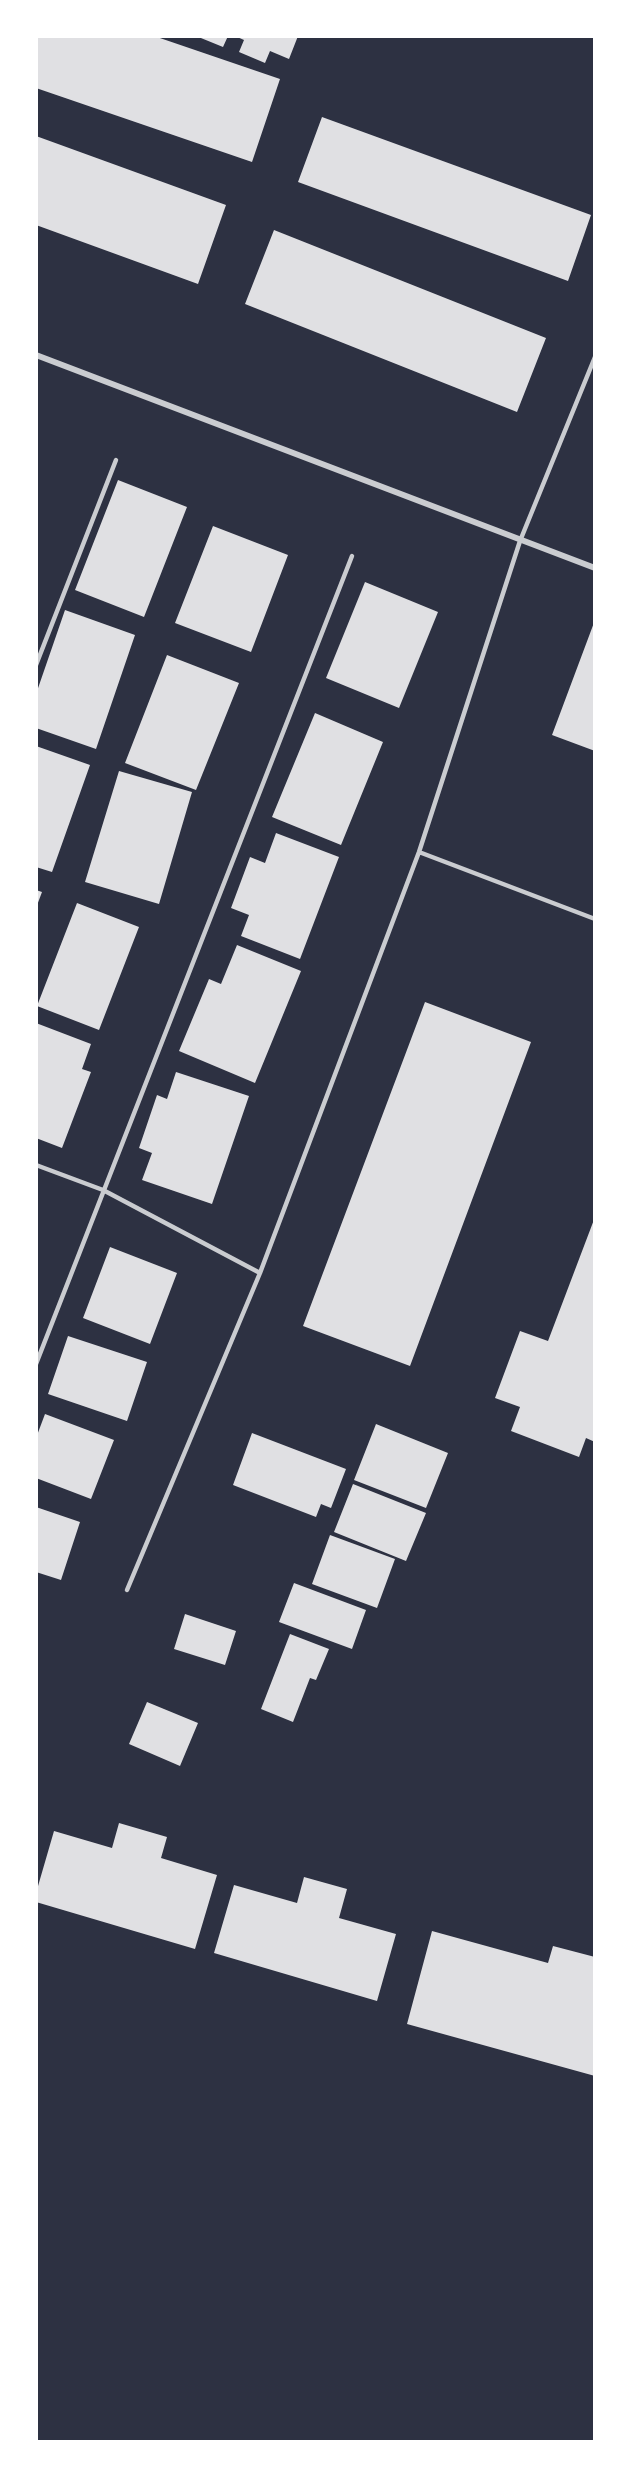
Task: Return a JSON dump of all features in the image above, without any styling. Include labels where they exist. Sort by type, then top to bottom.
[{"type":"street","points":[[36,355],[595,568]]},
{"type":"lane","points":[[127,1590],[260,1273],[419,852],[520,541],[595,357]]},
{"type":"lane","points":[[36,664],[116,460]]},
{"type":"lane","points":[[36,1364],[352,556]]},
{"type":"lane","points":[[419,852],[595,919]]},
{"type":"lane","points":[[36,1165],[103,1190],[260,1273]]},
{"type":"building","points":[[36,36],[154,36],[280,79],[252,162],[36,88]]},
{"type":"building","points":[[196,36],[228,36],[223,47]]},
{"type":"building","points":[[235,36],[298,36],[289,59],[270,51],[265,63],[239,52],[244,40]]},
{"type":"building","points":[[322,117],[591,215],[568,281],[298,182]]},
{"type":"building","points":[[36,136],[226,205],[198,284],[36,225]]},
{"type":"building","points":[[274,230],[546,338],[517,412],[245,304]]},
{"type":"building","points":[[118,480],[187,507],[144,617],[75,590]]},
{"type":"building","points":[[213,526],[288,555],[251,652],[175,623]]},
{"type":"building","points":[[365,582],[438,612],[399,708],[326,678]]},
{"type":"building","points":[[65,610],[135,635],[96,749],[36,728],[36,694]]},
{"type":"building","points":[[595,620],[595,751],[552,735]]},
{"type":"building","points":[[167,655],[239,683],[196,790],[125,763]]},
{"type":"building","points":[[315,713],[383,742],[341,845],[272,817]]},
{"type":"building","points":[[36,746],[90,765],[52,872],[36,867]]},
{"type":"building","points":[[119,771],[192,792],[159,904],[85,882]]},
{"type":"building","points":[[276,833],[339,857],[300,959],[241,936],[249,915],[231,908],[250,857],[265,863]]},
{"type":"building","points":[[36,890],[42,892],[36,908]]},
{"type":"building","points":[[77,903],[139,927],[99,1030],[37,1006]]},
{"type":"building","points":[[237,945],[301,971],[255,1083],[179,1051],[209,979],[221,984]]},
{"type":"building","points":[[425,1002],[531,1042],[410,1366],[303,1326]]},
{"type":"building","points":[[36,1023],[91,1044],[82,1069],[91,1072],[62,1148],[36,1138]]},
{"type":"building","points":[[176,1072],[249,1096],[212,1204],[142,1180],[152,1153],[139,1148],[157,1095],[167,1099]]},
{"type":"building","points":[[595,1217],[595,1442],[586,1438],[579,1457],[511,1431],[520,1407],[495,1398],[520,1331],[548,1341]]},
{"type":"building","points":[[110,1247],[177,1273],[150,1344],[83,1318]]},
{"type":"building","points":[[68,1336],[147,1362],[127,1421],[48,1394]]},
{"type":"building","points":[[45,1414],[114,1440],[91,1499],[36,1478],[36,1438]]},
{"type":"building","points":[[376,1424],[448,1453],[426,1508],[354,1480]]},
{"type":"building","points":[[252,1433],[346,1469],[331,1508],[321,1504],[316,1517],[233,1485]]},
{"type":"building","points":[[353,1484],[426,1513],[406,1561],[334,1532]]},
{"type":"building","points":[[36,1507],[80,1522],[61,1580],[36,1572]]},
{"type":"building","points":[[330,1535],[395,1559],[377,1608],[312,1584]]},
{"type":"building","points":[[294,1583],[366,1610],[352,1649],[279,1622]]},
{"type":"building","points":[[185,1614],[236,1631],[225,1665],[174,1649]]},
{"type":"building","points":[[290,1634],[329,1649],[316,1680],[310,1678],[293,1722],[261,1709]]},
{"type":"building","points":[[147,1702],[198,1723],[180,1766],[129,1744]]},
{"type":"building","points":[[119,1823],[167,1837],[161,1858],[217,1875],[195,1949],[36,1902],[36,1893],[54,1831],[112,1848]]},
{"type":"building","points":[[304,1877],[347,1889],[339,1918],[396,1934],[377,2001],[214,1953],[234,1885],[297,1903]]},
{"type":"building","points":[[432,1931],[548,1963],[553,1946],[595,1957],[595,2076],[407,2024]]}]
